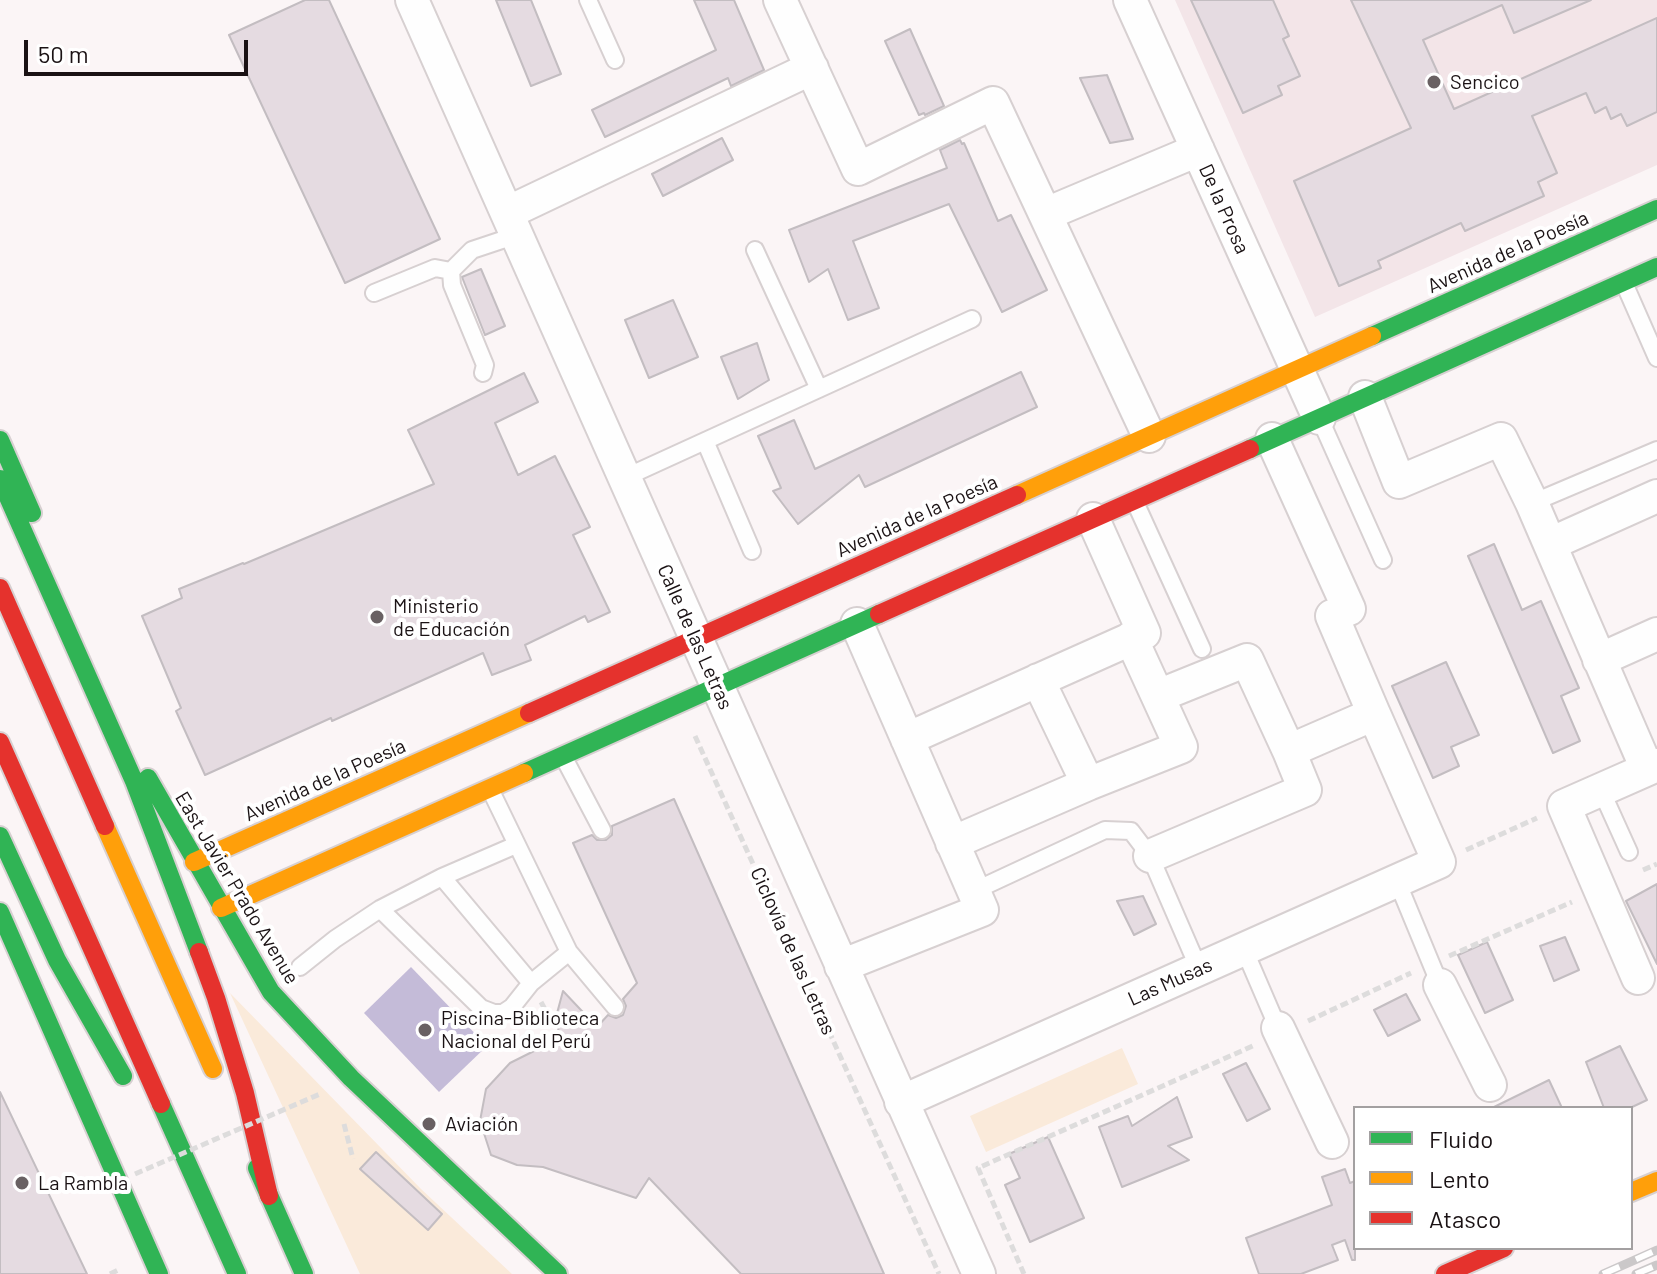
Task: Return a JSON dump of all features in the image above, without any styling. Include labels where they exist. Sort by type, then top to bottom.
[{"type":"main road","name":"Avenida de la Poesía","points":[[194,862],[488,738],[696,638],[1657,209]]},
{"type":"main road","points":[[221,908],[499,779],[562,756],[1657,267]]},
{"type":"main road","name":"East Javier Prado Avenue","points":[[0,440],[153,790],[271,992],[371,1098],[558,1274]]},
{"type":"main road","points":[[0,479],[134,781],[210,983],[245,1093],[269,1196]]},
{"type":"main road","points":[[0,588],[218,1080]]},
{"type":"main road","points":[[0,742],[237,1274]]},
{"type":"main road","points":[[0,836],[85,1013],[153,1120],[191,1171]]},
{"type":"main road","points":[[1,916],[159,1274]]},
{"type":"main road","points":[[231,1109],[304,1274]]},
{"type":"main road","points":[[1633,1191],[1657,1181]]},
{"type":"main road","points":[[1445,1274],[1499,1250]]},
{"type":"street","name":"Calle de las Letras","points":[[412,0],[979,1274]]},
{"type":"street","name":"De la Prosa","points":[[1130,0],[1319,418]]},
{"type":"street","points":[[789,3],[812,68],[858,169],[993,103],[1149,436]]},
{"type":"street","points":[[512,224],[812,68]]},
{"type":"street","points":[[1046,214],[1198,150]]},
{"type":"street","points":[[1365,397],[1399,482],[1501,439],[1532,503],[1599,660],[1652,767],[1564,806],[1638,978]]},
{"type":"street","points":[[1272,439],[1349,609],[1332,616],[1439,862]]},
{"type":"street","points":[[1550,544],[1657,496]]},
{"type":"street","points":[[907,739],[1144,633],[1093,519]]},
{"type":"street","points":[[841,966],[982,909],[857,624]]},
{"type":"street","points":[[1599,660],[1657,634]]},
{"type":"street","points":[[952,843],[1181,747],[1131,638]]},
{"type":"street","points":[[1150,856],[1305,790],[1247,660],[1158,696]]},
{"type":"street","points":[[1038,680],[1088,784]]},
{"type":"street","points":[[1289,751],[1374,714]]},
{"type":"street","name":"Las Musas","points":[[901,1102],[1439,862]]},
{"type":"street","points":[[1440,985],[1490,1085]]},
{"type":"street","points":[[1278,1028],[1332,1142]]},
{"type":"lane","points":[[588,0],[615,60]]},
{"type":"lane","points":[[483,373],[485,365],[452,285],[451,271],[472,250],[512,224]]},
{"type":"lane","points":[[755,250],[819,389]]},
{"type":"lane","points":[[374,293],[435,268],[451,271]]},
{"type":"lane","points":[[1623,282],[1657,358]]},
{"type":"lane","points":[[624,478],[972,319]]},
{"type":"lane","points":[[1319,418],[1383,560]]},
{"type":"lane","points":[[705,441],[752,551]]},
{"type":"lane","points":[[1532,503],[1657,450]]},
{"type":"lane","points":[[1134,500],[1202,649]]},
{"type":"lane","points":[[562,756],[602,830]]},
{"type":"lane","points":[[499,779],[516,845],[569,952],[615,1007]]},
{"type":"lane","points":[[1601,790],[1629,852]]},
{"type":"lane","points":[[982,909],[1105,830],[1131,831],[1150,856],[1199,969]]},
{"type":"lane","points":[[300,967],[380,909],[442,877],[516,845]]},
{"type":"lane","points":[[442,877],[531,983]]},
{"type":"lane","points":[[1397,881],[1440,985]]},
{"type":"lane","points":[[380,909],[481,1008],[494,1013],[503,1013],[512,1007],[531,983],[569,952]]},
{"type":"lane","points":[[1244,949],[1278,1028]]},
{"type":"path","name":"Ciclovía de las Letras","points":[[681,703],[939,1274]]},
{"type":"path","points":[[1439,862],[1564,806]]},
{"type":"path","points":[[135,1174],[320,1094]]},
{"type":"shaded area","name":"Sencico","points":[[1175,0],[1657,0],[1657,165],[1315,317]]},
{"type":"shaded area","name":"Piscina-Biblioteca Nacional del Perú","points":[[411,967],[487,1046],[439,1092],[364,1013]]},
{"type":"shaded area","points":[[230,993],[421,1189],[512,1274],[360,1274]]},
{"type":"shaded area","points":[[1122,1048],[1138,1084],[986,1152],[970,1116]]},
{"type":"building","points":[[305,0],[329,0],[440,239],[345,283],[229,35]]},
{"type":"building","points":[[496,0],[531,0],[561,74],[531,86]]},
{"type":"building","points":[[694,0],[734,0],[764,70],[731,86],[728,78],[605,137],[592,110],[716,50]]},
{"type":"building","points":[[1191,0],[1273,0],[1289,36],[1283,39],[1300,76],[1278,86],[1282,95],[1243,113]]},
{"type":"building","points":[[1351,0],[1591,0],[1514,33],[1502,5],[1423,40],[1454,109],[1657,18],[1657,112],[1627,126],[1621,114],[1611,119],[1606,107],[1595,113],[1586,93],[1532,116],[1557,173],[1538,182],[1544,196],[1465,231],[1461,223],[1378,261],[1381,268],[1339,286],[1294,181],[1411,128]]},
{"type":"building","points":[[910,29],[944,106],[925,115],[919,115],[885,41]]},
{"type":"building","points":[[1107,75],[1133,139],[1110,143],[1080,78]]},
{"type":"building","points":[[722,138],[733,160],[663,196],[652,174]]},
{"type":"building","points":[[960,140],[998,221],[1011,215],[1047,290],[1002,312],[949,204],[853,241],[879,308],[848,320],[828,269],[809,282],[789,230],[947,168],[940,150]]},
{"type":"building","points":[[481,269],[505,326],[485,335],[462,277]]},
{"type":"building","points":[[673,300],[698,357],[649,378],[625,320]]},
{"type":"building","points":[[757,343],[769,380],[738,399],[721,357]]},
{"type":"building","points":[[1021,372],[1037,407],[865,487],[859,475],[798,524],[773,491],[781,488],[758,436],[794,420],[815,469]]},
{"type":"building","points":[[524,373],[538,402],[495,423],[518,475],[555,456],[590,527],[573,535],[610,612],[588,622],[585,616],[525,645],[531,660],[492,675],[483,653],[205,775],[176,711],[181,708],[142,616],[182,598],[179,589],[434,484],[408,430]]},
{"type":"building","points":[[1494,544],[1522,610],[1541,601],[1579,688],[1561,696],[1580,741],[1553,753],[1468,556]]},
{"type":"building","points":[[1446,662],[1479,735],[1451,747],[1459,766],[1433,778],[1392,686]]},
{"type":"building","points":[[674,799],[884,1274],[741,1274],[649,1178],[636,1198],[543,1167],[517,1165],[491,1155],[480,1121],[486,1089],[510,1063],[534,1051],[561,1044],[556,1017],[563,991],[597,1027],[608,1015],[616,1018],[623,1015],[626,1006],[623,999],[637,983],[573,843],[592,835],[597,840],[606,840],[612,835],[612,826]]},
{"type":"building","points":[[1657,884],[1657,964],[1626,901]]},
{"type":"building","points":[[1143,896],[1156,924],[1134,935],[1117,901]]},
{"type":"building","points":[[1565,937],[1579,970],[1554,981],[1540,946]]},
{"type":"building","points":[[1487,942],[1513,1000],[1485,1013],[1458,955]]},
{"type":"building","points":[[1406,994],[1420,1020],[1388,1036],[1374,1010]]},
{"type":"building","points":[[1620,1046],[1647,1100],[1633,1107],[1603,1106],[1586,1062]]},
{"type":"building","points":[[1246,1063],[1270,1109],[1247,1121],[1223,1074]]},
{"type":"building","points":[[1549,1080],[1561,1106],[1496,1106]]},
{"type":"building","name":"La Rambla","points":[[0,1092],[87,1274],[0,1274]]},
{"type":"building","points":[[1177,1097],[1192,1137],[1168,1146],[1189,1160],[1122,1187],[1099,1127],[1128,1116],[1132,1126]]},
{"type":"building","points":[[1048,1137],[1084,1218],[1030,1242],[1005,1185],[1020,1178],[1009,1154]]},
{"type":"building","points":[[376,1152],[442,1214],[428,1230],[360,1169]]},
{"type":"building","points":[[1345,1169],[1350,1183],[1353,1182],[1355,1260],[1352,1260],[1345,1240],[1332,1245],[1338,1260],[1301,1274],[1259,1274],[1246,1238],[1332,1205],[1322,1177]]},
{"type":"railway","points":[[1603,1274],[1657,1250]]},
{"type":"railway","points":[[1636,1274],[1657,1265]]},
{"type":"traffic: fast","points":[[1372,336],[1657,209]]},
{"type":"traffic: fast","points":[[1250,449],[1657,267]]},
{"type":"traffic: fast","points":[[0,440],[32,513]]},
{"type":"traffic: fast","points":[[0,479],[134,781],[199,952]]},
{"type":"traffic: fast","points":[[524,773],[879,614]]},
{"type":"traffic: fast","points":[[148,778],[271,992],[351,1078],[558,1274]]},
{"type":"traffic: fast","points":[[0,836],[57,960],[123,1076]]},
{"type":"traffic: fast","points":[[0,912],[159,1274]]},
{"type":"traffic: fast","points":[[161,1104],[237,1274]]},
{"type":"traffic: fast","points":[[257,1168],[304,1274]]},
{"type":"traffic: slow","points":[[1017,495],[1372,336]]},
{"type":"traffic: slow","points":[[194,862],[529,713]]},
{"type":"traffic: slow","points":[[221,908],[524,773]]},
{"type":"traffic: slow","points":[[105,826],[213,1069]]},
{"type":"traffic: slow","points":[[1633,1191],[1657,1181]]},
{"type":"traffic: jam","points":[[879,614],[1250,449]]},
{"type":"traffic: jam","points":[[529,713],[1017,495]]},
{"type":"traffic: jam","points":[[0,588],[105,826]]},
{"type":"traffic: jam","points":[[0,742],[161,1104]]},
{"type":"traffic: jam","points":[[199,952],[245,1093],[269,1196]]},
{"type":"traffic: jam","points":[[1445,1274],[1499,1250]]},
{"type":"place","name":"Sencico","points":[[1434,82]]},
{"type":"place","name":"Ministerio de Educación","points":[[377,617]]},
{"type":"place","name":"Piscina-Biblioteca Nacional del Perú","points":[[425,1030]]},
{"type":"place","name":"Aviación","points":[[429,1124]]},
{"type":"place","name":"La Rambla","points":[[22,1183]]}]
